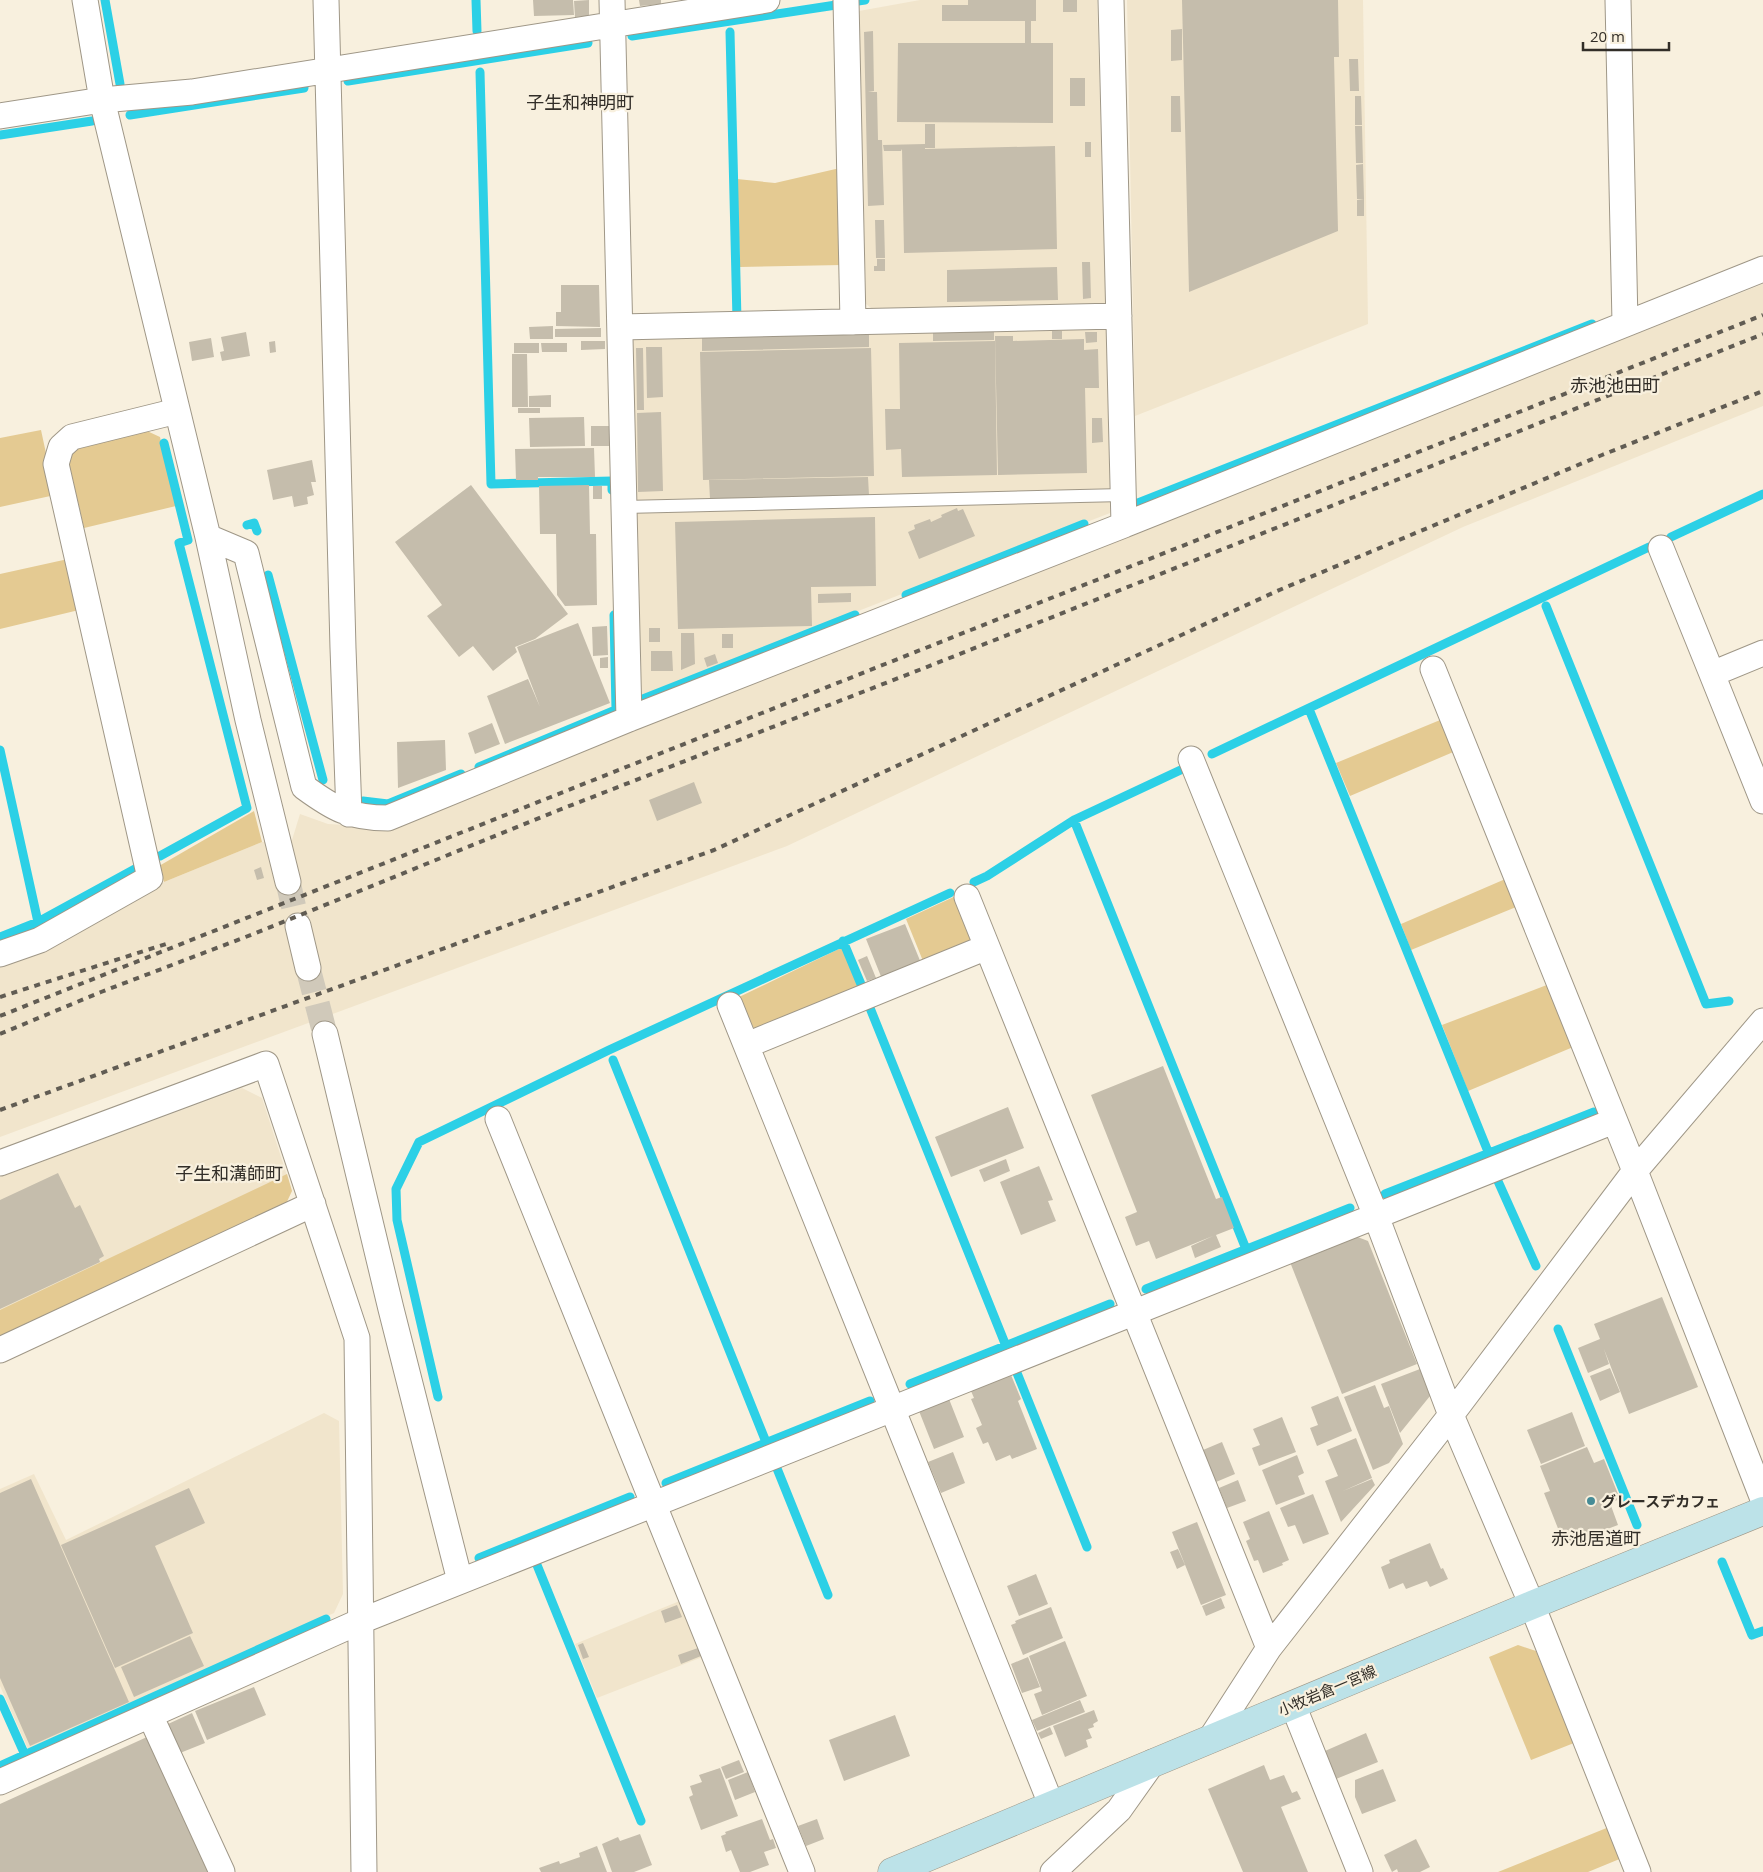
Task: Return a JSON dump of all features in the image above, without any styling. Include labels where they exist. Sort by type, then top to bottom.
[{"type":"main road","name":"小牧岩倉一宮線","points":[[892,1872],[1051,1804],[1763,1511]]},
{"type":"street","points":[[86,0],[102,100],[208,537],[248,720],[288,882]]},
{"type":"street","points":[[326,0],[349,814]]},
{"type":"street","points":[[612,0],[629,719]]},
{"type":"street","points":[[0,116],[102,100],[192,92],[767,0]]},
{"type":"street","points":[[846,0],[853,322]]},
{"type":"street","points":[[1111,0],[1124,525]]},
{"type":"street","points":[[1618,0],[1626,323]]},
{"type":"street","points":[[208,537],[246,553],[304,787],[326,804],[349,814],[366,818],[388,818],[629,719],[1124,525],[1763,269]]},
{"type":"street","points":[[620,327],[1119,316]]},
{"type":"street","points":[[0,954],[40,940],[150,878],[56,464],[61,448],[72,437],[177,411]]},
{"type":"street","points":[[1661,548],[1763,801]]},
{"type":"street","points":[[1712,674],[1763,653]]},
{"type":"street","points":[[1433,669],[1763,1499]]},
{"type":"street","points":[[1191,759],[1376,1216],[1451,1416],[1532,1605],[1638,1872]]},
{"type":"street","points":[[967,897],[1269,1648]]},
{"type":"street","points":[[298,926],[308,968]]},
{"type":"street","points":[[747,1045],[987,947]]},
{"type":"street","points":[[730,1005],[1051,1804]]},
{"type":"street","points":[[1211,1738],[1269,1648],[1451,1416],[1634,1171],[1763,1021]]},
{"type":"street","points":[[324,1034],[391,1310],[460,1581]]},
{"type":"street","points":[[0,1163],[266,1064],[357,1338],[364,1872]]},
{"type":"street","points":[[498,1119],[802,1872]]},
{"type":"street","points":[[0,1782],[361,1621],[1614,1121]]},
{"type":"street","points":[[0,1350],[312,1204]]},
{"type":"street","points":[[1293,1705],[1360,1872]]},
{"type":"street","points":[[150,1715],[222,1872]]},
{"type":"street","points":[[1052,1872],[1080,1862],[1153,1762]]},
{"type":"lane","points":[[624,507],[1123,495]]},
{"type":"shaded area","points":[[920,0],[1097,0],[1106,309],[880,315],[866,304],[859,11]]},
{"type":"shaded area","points":[[1127,0],[1363,0],[1368,324],[1135,416]]},
{"type":"shaded area","points":[[840,168],[842,265],[740,267],[737,179],[775,183]]},
{"type":"shaded area","points":[[1763,284],[1763,406],[1463,527],[787,846],[0,1137],[0,961],[45,945],[164,882],[262,842],[292,840],[300,814],[328,824],[382,827]]},
{"type":"shaded area","points":[[1101,324],[1108,330],[1110,513],[640,696],[631,341],[639,335]]},
{"type":"shaded area","points":[[41,430],[55,495],[0,507],[0,438]]},
{"type":"shaded area","points":[[147,431],[160,437],[176,506],[84,528],[68,459],[74,448]]},
{"type":"shaded area","points":[[68,559],[79,610],[0,629],[0,574]]},
{"type":"shaded area","points":[[1445,718],[1458,750],[1350,796],[1336,763]]},
{"type":"shaded area","points":[[254,811],[262,842],[164,882],[159,866]]},
{"type":"shaded area","points":[[1510,877],[1521,905],[1411,950],[1401,924]]},
{"type":"shaded area","points":[[958,895],[978,945],[925,966],[906,919]]},
{"type":"shaded area","points":[[843,947],[862,993],[758,1037],[739,997]]},
{"type":"shaded area","points":[[1552,983],[1578,1045],[1468,1091],[1442,1025]]},
{"type":"shaded area","points":[[242,1088],[262,1098],[292,1191],[0,1342],[0,1177]]},
{"type":"shaded area","points":[[287,1174],[292,1191],[284,1208],[0,1342],[0,1310]]},
{"type":"shaded area","points":[[324,1413],[339,1421],[343,1594],[334,1613],[29,1751],[0,1686],[0,1489],[34,1474],[66,1540]]},
{"type":"shaded area","points":[[682,1600],[705,1656],[597,1698],[575,1644]]},
{"type":"shaded area","points":[[1518,1645],[1536,1651],[1574,1743],[1531,1760],[1489,1657]]},
{"type":"shaded area","points":[[1609,1827],[1622,1858],[1588,1872],[1498,1872]]},
{"type":"building","points":[[533,0],[573,0],[574,15],[534,16]]},
{"type":"building","points":[[589,0],[589,16],[575,17],[574,1]]},
{"type":"building","points":[[639,0],[661,0],[661,4],[640,6]]},
{"type":"building","points":[[968,0],[1036,0],[1036,21],[1031,21],[1031,43],[1053,43],[1053,123],[897,122],[898,43],[1025,43],[1025,21],[942,21],[942,5],[968,5]]},
{"type":"building","points":[[1063,0],[1077,0],[1077,12],[1063,12]]},
{"type":"building","points":[[1182,0],[1338,0],[1339,57],[1334,57],[1338,231],[1189,292]]},
{"type":"building","points":[[1182,29],[1182,60],[1171,61],[1171,30]]},
{"type":"building","points":[[873,31],[874,91],[868,92],[877,92],[878,140],[882,140],[884,205],[868,206],[864,32]]},
{"type":"building","points":[[1349,59],[1358,59],[1359,91],[1350,91]]},
{"type":"building","points":[[1070,78],[1085,78],[1085,106],[1070,106]]},
{"type":"building","points":[[1171,96],[1180,96],[1181,132],[1171,132]]},
{"type":"building","points":[[1355,96],[1361,96],[1362,125],[1355,125]]},
{"type":"building","points":[[925,124],[935,124],[935,148],[925,149],[1055,146],[1057,249],[904,253],[902,149],[901,151],[884,151],[883,145],[925,144]]},
{"type":"building","points":[[1355,126],[1362,126],[1363,163],[1356,163]]},
{"type":"building","points":[[1085,142],[1091,142],[1091,157],[1085,157]]},
{"type":"building","points":[[1363,164],[1364,199],[1357,199],[1356,165]]},
{"type":"building","points":[[1364,199],[1364,216],[1357,216],[1357,200]]},
{"type":"building","points":[[875,220],[884,220],[885,258],[876,258]]},
{"type":"building","points":[[877,259],[885,259],[885,271],[874,271],[874,266],[877,266]]},
{"type":"building","points":[[1082,262],[1090,262],[1091,298],[1083,299]]},
{"type":"building","points":[[1057,267],[1058,300],[947,302],[947,270]]},
{"type":"building","points":[[561,285],[599,285],[600,327],[556,326],[556,312],[561,312]]},
{"type":"building","points":[[553,326],[553,339],[530,339],[529,327]]},
{"type":"building","points":[[601,328],[601,337],[555,337],[555,329]]},
{"type":"building","points":[[933,329],[994,330],[994,340],[933,341]]},
{"type":"building","points":[[1052,331],[1062,331],[1062,339],[1052,339]]},
{"type":"building","points":[[246,332],[250,356],[222,361],[220,352],[224,351],[221,337]]},
{"type":"building","points":[[1085,332],[1097,332],[1097,342],[1086,343]]},
{"type":"building","points":[[869,334],[869,347],[702,351],[702,337]]},
{"type":"building","points":[[995,336],[1013,336],[1013,341],[1084,339],[1084,350],[1098,349],[1099,388],[1085,388],[1087,473],[998,475]]},
{"type":"building","points":[[211,338],[214,357],[192,361],[189,342]]},
{"type":"building","points":[[275,341],[276,352],[270,353],[269,342]]},
{"type":"building","points":[[581,341],[605,341],[605,349],[581,350]]},
{"type":"building","points":[[995,341],[997,475],[902,477],[901,449],[886,450],[885,409],[900,409],[899,343]]},
{"type":"building","points":[[514,343],[539,343],[539,353],[514,353]]},
{"type":"building","points":[[541,343],[567,343],[567,352],[542,352]]},
{"type":"building","points":[[646,347],[662,347],[663,397],[647,398]]},
{"type":"building","points":[[636,348],[643,348],[644,410],[637,410]]},
{"type":"building","points":[[871,348],[874,476],[703,480],[700,352]]},
{"type":"building","points":[[512,354],[527,354],[528,407],[512,407]]},
{"type":"building","points":[[551,395],[551,407],[529,407],[529,396]]},
{"type":"building","points":[[518,408],[540,408],[540,413],[518,413]]},
{"type":"building","points":[[661,412],[663,491],[638,492],[637,413]]},
{"type":"building","points":[[584,417],[585,446],[530,447],[529,418]]},
{"type":"building","points":[[1092,418],[1102,418],[1103,442],[1092,443]]},
{"type":"building","points":[[591,426],[611,426],[611,446],[591,446]]},
{"type":"building","points":[[594,448],[595,477],[538,477],[538,480],[516,480],[515,449]]},
{"type":"building","points":[[312,460],[316,482],[311,482],[314,495],[307,497],[308,504],[294,507],[292,496],[273,500],[267,470]]},
{"type":"building","points":[[868,477],[869,495],[710,499],[709,480]]},
{"type":"building","points":[[471,485],[568,614],[535,639],[515,647],[517,652],[493,671],[473,646],[459,657],[427,616],[442,605],[395,542]]},
{"type":"building","points":[[589,485],[590,534],[596,534],[597,605],[565,606],[557,595],[556,534],[540,534],[539,486]]},
{"type":"building","points":[[593,486],[602,486],[602,499],[593,499]]},
{"type":"building","points":[[957,508],[958,511],[963,509],[975,536],[919,559],[908,532],[915,529],[914,525],[930,519],[931,522]]},
{"type":"building","points":[[875,517],[876,586],[811,587],[812,626],[678,629],[675,522]]},
{"type":"building","points":[[851,593],[851,602],[818,603],[818,594]]},
{"type":"building","points":[[578,623],[610,703],[505,744],[487,696],[528,679],[540,707],[517,647]]},
{"type":"building","points":[[607,626],[608,655],[593,656],[592,627]]},
{"type":"building","points":[[649,628],[660,628],[660,642],[649,642]]},
{"type":"building","points":[[681,633],[694,633],[695,664],[681,670]]},
{"type":"building","points":[[722,634],[733,634],[733,648],[722,648]]},
{"type":"building","points":[[651,651],[672,651],[673,671],[651,671]]},
{"type":"building","points":[[715,654],[718,663],[707,667],[704,658]]},
{"type":"building","points":[[608,657],[608,668],[600,668],[600,658]]},
{"type":"building","points":[[492,723],[500,744],[475,754],[468,733]]},
{"type":"building","points":[[445,740],[446,770],[398,788],[397,742]]},
{"type":"building","points":[[694,782],[702,803],[657,821],[649,800]]},
{"type":"building","points":[[261,867],[264,878],[257,880],[254,870]]},
{"type":"building","points":[[905,924],[921,963],[882,979],[866,939]]},
{"type":"building","points":[[867,956],[876,978],[867,981],[858,960]]},
{"type":"building","points":[[1163,1066],[1216,1199],[1222,1197],[1234,1228],[1216,1235],[1221,1247],[1195,1258],[1191,1246],[1213,1236],[1156,1259],[1149,1241],[1136,1246],[1125,1217],[1137,1212],[1091,1095]]},
{"type":"building","points":[[1008,1107],[1024,1148],[951,1177],[935,1137]]},
{"type":"building","points":[[1006,1159],[1010,1171],[984,1182],[979,1170]]},
{"type":"building","points":[[1039,1166],[1053,1200],[1048,1201],[1056,1221],[1021,1235],[1000,1182]]},
{"type":"building","points":[[58,1173],[75,1208],[80,1205],[104,1256],[99,1259],[100,1262],[0,1309],[0,1200]]},
{"type":"building","points":[[1355,1236],[1368,1241],[1417,1364],[1342,1394],[1290,1262]]},
{"type":"building","points":[[1662,1297],[1698,1387],[1629,1414],[1604,1349],[1609,1364],[1588,1373],[1578,1348],[1600,1339],[1594,1324]]},
{"type":"building","points":[[1610,1368],[1620,1392],[1600,1401],[1590,1376]]},
{"type":"building","points":[[1420,1369],[1430,1396],[1400,1433],[1381,1384]]},
{"type":"building","points":[[1011,1375],[1021,1399],[1018,1401],[1037,1449],[1012,1459],[1010,1455],[996,1461],[988,1442],[983,1444],[976,1428],[982,1425],[971,1399],[974,1398],[971,1391]]},
{"type":"building","points":[[1375,1385],[1384,1408],[1389,1406],[1403,1444],[1389,1463],[1373,1470],[1344,1397]]},
{"type":"building","points":[[1338,1396],[1352,1431],[1317,1446],[1310,1428],[1318,1425],[1311,1407]]},
{"type":"building","points":[[949,1399],[964,1437],[934,1449],[919,1411]]},
{"type":"building","points":[[1572,1412],[1585,1446],[1541,1464],[1527,1430]]},
{"type":"building","points":[[1282,1417],[1296,1452],[1259,1466],[1252,1448],[1260,1445],[1253,1429]]},
{"type":"building","points":[[1356,1438],[1372,1478],[1343,1491],[1372,1479],[1375,1485],[1341,1522],[1325,1481],[1338,1476],[1327,1450]]},
{"type":"building","points":[[1222,1442],[1235,1474],[1216,1482],[1203,1450]]},
{"type":"building","points":[[1587,1447],[1594,1463],[1604,1459],[1620,1499],[1610,1503],[1618,1525],[1570,1543],[1567,1534],[1561,1536],[1544,1493],[1550,1491],[1540,1466]]},
{"type":"building","points":[[953,1452],[965,1483],[941,1493],[928,1462]]},
{"type":"building","points":[[1297,1455],[1304,1473],[1298,1476],[1305,1494],[1276,1505],[1262,1470]]},
{"type":"building","points":[[31,1479],[129,1702],[30,1746],[0,1678],[0,1493]]},
{"type":"building","points":[[1238,1480],[1246,1501],[1227,1508],[1219,1488]]},
{"type":"building","points":[[189,1488],[205,1523],[155,1546],[193,1633],[115,1668],[61,1545]]},
{"type":"building","points":[[1313,1494],[1329,1534],[1303,1544],[1295,1525],[1288,1527],[1280,1508]]},
{"type":"building","points":[[1269,1511],[1289,1560],[1282,1563],[1283,1565],[1263,1573],[1258,1560],[1254,1561],[1246,1541],[1250,1539],[1243,1522]]},
{"type":"building","points":[[1197,1522],[1226,1595],[1201,1605],[1172,1532]]},
{"type":"building","points":[[1430,1543],[1441,1569],[1443,1568],[1448,1579],[1430,1587],[1427,1581],[1406,1589],[1403,1583],[1389,1589],[1381,1567],[1390,1563],[1389,1560]]},
{"type":"building","points":[[1178,1549],[1185,1565],[1177,1569],[1170,1552]]},
{"type":"building","points":[[1036,1574],[1048,1604],[1019,1616],[1007,1586]]},
{"type":"building","points":[[1221,1598],[1225,1608],[1206,1616],[1202,1606]]},
{"type":"building","points":[[677,1605],[682,1617],[665,1623],[661,1611]]},
{"type":"building","points":[[1051,1607],[1063,1638],[1023,1655],[1011,1625],[1016,1623],[1015,1621]]},
{"type":"building","points":[[190,1636],[204,1666],[134,1697],[121,1667]]},
{"type":"building","points":[[1065,1641],[1087,1696],[1042,1715],[1034,1694],[1042,1691],[1029,1656]]},
{"type":"building","points":[[583,1643],[589,1657],[583,1659],[578,1645]]},
{"type":"building","points":[[698,1648],[701,1656],[681,1664],[678,1655]]},
{"type":"building","points":[[1028,1657],[1040,1687],[1022,1693],[1011,1664]]},
{"type":"building","points":[[254,1687],[266,1715],[207,1740],[195,1711]]},
{"type":"building","points":[[1080,1700],[1085,1712],[1037,1731],[1032,1720]]},
{"type":"building","points":[[1094,1710],[1098,1721],[1093,1724],[1094,1727],[1088,1729],[1092,1738],[1086,1740],[1088,1747],[1065,1757],[1053,1726]]},
{"type":"building","points":[[192,1713],[205,1743],[180,1753],[168,1724]]},
{"type":"building","points":[[895,1715],[910,1756],[844,1781],[829,1740]]},
{"type":"building","points":[[1050,1727],[1053,1734],[1041,1739],[1038,1733]]},
{"type":"building","points":[[1366,1733],[1378,1762],[1336,1779],[1325,1751]]},
{"type":"building","points":[[147,1737],[209,1872],[0,1872],[0,1804]]},
{"type":"building","points":[[739,1760],[744,1772],[726,1779],[721,1767]]},
{"type":"building","points":[[1264,1765],[1270,1780],[1284,1775],[1292,1793],[1297,1791],[1301,1799],[1281,1807],[1308,1872],[1243,1872],[1208,1789]]},
{"type":"building","points":[[720,1768],[738,1816],[701,1830],[689,1797],[693,1795],[690,1786],[702,1782],[699,1775]]},
{"type":"building","points":[[1383,1769],[1396,1801],[1362,1814],[1355,1797],[1355,1780]]},
{"type":"building","points":[[748,1772],[755,1792],[735,1800],[728,1780]]},
{"type":"building","points":[[762,1819],[770,1840],[773,1839],[776,1848],[764,1852],[769,1865],[750,1872],[740,1872],[731,1850],[726,1852],[721,1836],[726,1834],[725,1832]]},
{"type":"building","points":[[817,1819],[824,1839],[806,1846],[798,1826]]},
{"type":"building","points":[[640,1834],[652,1865],[634,1872],[612,1872],[602,1844],[618,1837],[620,1841]]},
{"type":"building","points":[[1416,1839],[1430,1867],[1420,1872],[1398,1872],[1397,1869],[1392,1872],[1384,1855]]},
{"type":"building","points":[[597,1846],[607,1872],[541,1872],[539,1868],[559,1861],[560,1864],[580,1857],[579,1853]]},
{"type":"waterway","points":[[105,0],[120,84]]},
{"type":"waterway","points":[[476,0],[477,31]]},
{"type":"waterway","points":[[858,1],[865,0]]},
{"type":"waterway","points":[[632,36],[836,5]]},
{"type":"waterway","points":[[730,32],[737,320]]},
{"type":"waterway","points":[[348,81],[588,43]]},
{"type":"waterway","points":[[480,72],[491,484],[612,481],[612,490]]},
{"type":"waterway","points":[[130,115],[304,88]]},
{"type":"waterway","points":[[0,135],[92,121]]},
{"type":"waterway","points":[[1138,503],[1592,324]]},
{"type":"waterway","points":[[160,856],[247,808],[179,543],[188,540],[164,443]]},
{"type":"waterway","points":[[1671,537],[1763,494]]},
{"type":"waterway","points":[[247,525],[254,523],[257,531]]},
{"type":"waterway","points":[[906,595],[1084,524]]},
{"type":"waterway","points":[[1212,754],[1649,547]]},
{"type":"waterway","points":[[268,575],[323,780]]},
{"type":"waterway","points":[[1546,606],[1706,1004],[1729,1001]]},
{"type":"waterway","points":[[614,615],[616,710]]},
{"type":"waterway","points":[[643,699],[855,615]]},
{"type":"waterway","points":[[479,767],[618,709]]},
{"type":"waterway","points":[[1309,709],[1489,1154]]},
{"type":"waterway","points":[[0,750],[38,922]]},
{"type":"waterway","points":[[974,882],[987,876],[1074,820],[1187,767]]},
{"type":"waterway","points":[[363,801],[388,804],[461,774]]},
{"type":"waterway","points":[[1074,820],[1246,1249]]},
{"type":"waterway","points":[[0,937],[38,922],[135,869]]},
{"type":"waterway","points":[[438,1397],[397,1220],[396,1189],[419,1142],[609,1050],[950,893]]},
{"type":"waterway","points":[[843,941],[863,989]]},
{"type":"waterway","points":[[868,1003],[1006,1346]]},
{"type":"waterway","points":[[613,1060],[766,1442]]},
{"type":"waterway","points":[[1385,1194],[1594,1112]]},
{"type":"waterway","points":[[1497,1179],[1536,1266]]},
{"type":"waterway","points":[[1146,1289],[1350,1208]]},
{"type":"waterway","points":[[910,1384],[1110,1304]]},
{"type":"waterway","points":[[1558,1329],[1637,1525]]},
{"type":"waterway","points":[[1017,1373],[1087,1547]]},
{"type":"waterway","points":[[666,1483],[870,1401]]},
{"type":"waterway","points":[[776,1466],[828,1595]]},
{"type":"waterway","points":[[479,1558],[630,1497]]},
{"type":"waterway","points":[[1722,1562],[1752,1635],[1763,1631]]},
{"type":"waterway","points":[[537,1565],[641,1821]]},
{"type":"waterway","points":[[0,1766],[326,1619]]},
{"type":"waterway","points":[[0,1699],[25,1755]]},
{"type":"tunnel","points":[[288,882],[298,926]]},
{"type":"tunnel","points":[[308,968],[325,1034]]},
{"type":"railway","points":[[0,1016],[1763,315]]},
{"type":"railway","points":[[0,1034],[559,810],[932,665],[1763,334]]},
{"type":"railway","points":[[0,1110],[714,850],[1277,591],[1602,455],[1763,391]]},
{"type":"railway","points":[[0,997],[169,943]]},
{"type":"place","name":"グレースデカフェ","points":[[1591,1501]]},
{"type":"district","name":"子生和神明町","points":[[580,102]]},
{"type":"district","name":"赤池池田町","points":[[1615,385]]},
{"type":"district","name":"子生和溝師町","points":[[229,1173]]},
{"type":"district","name":"赤池居道町","points":[[1596,1538]]}]
